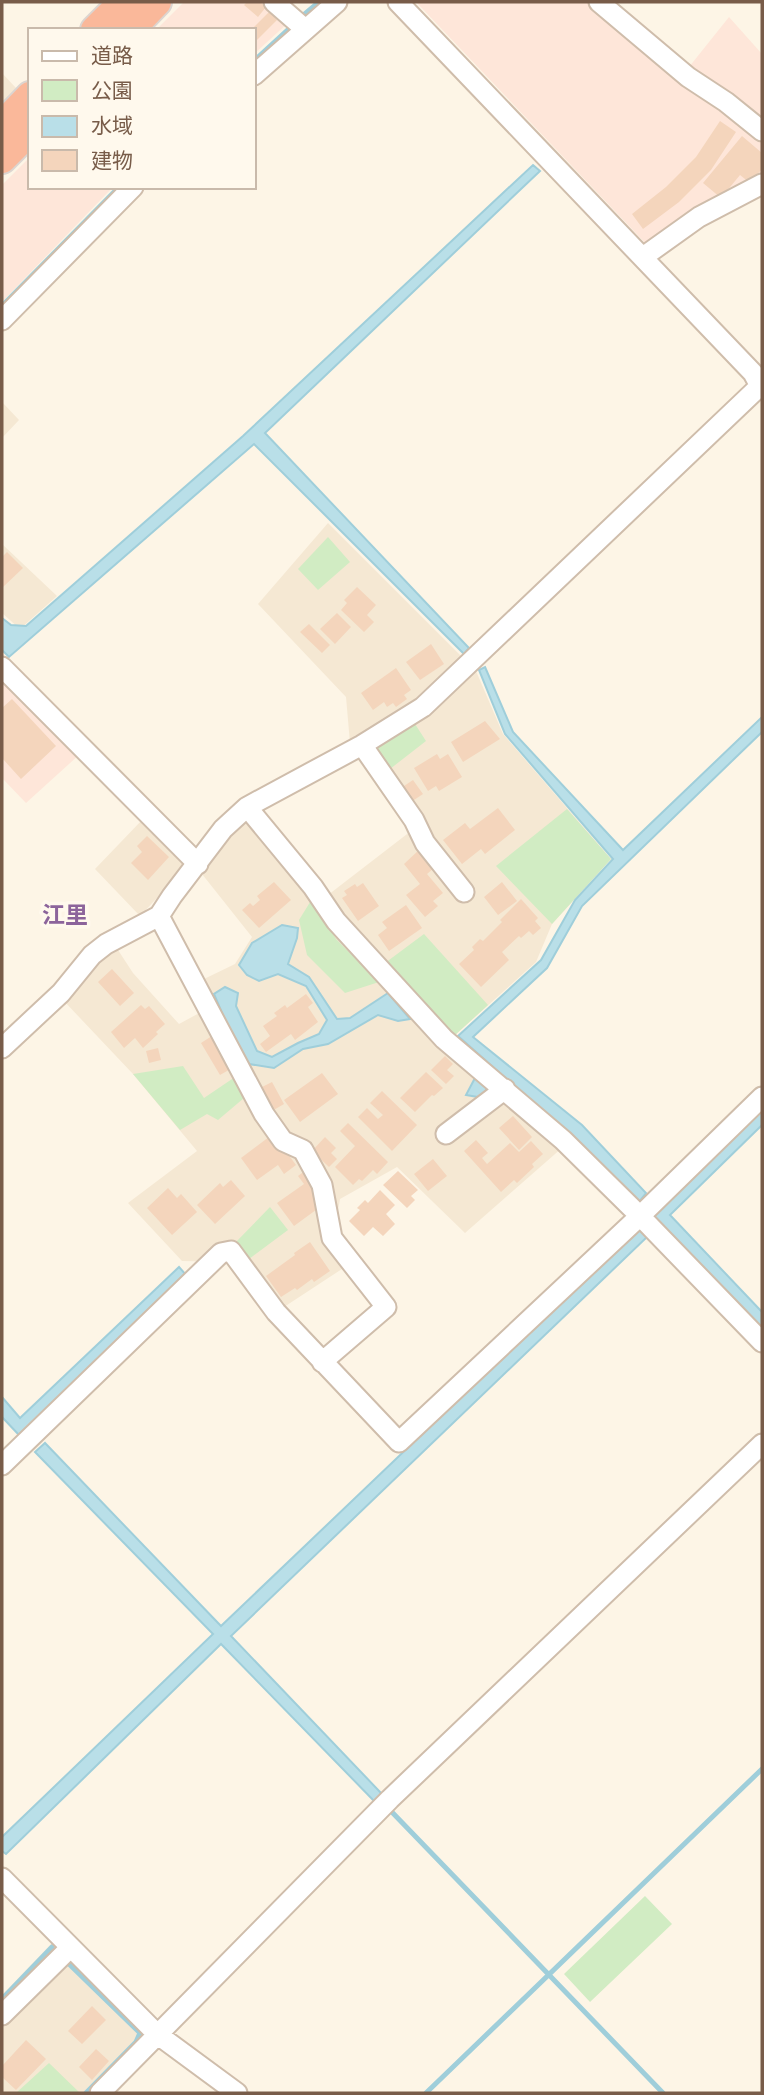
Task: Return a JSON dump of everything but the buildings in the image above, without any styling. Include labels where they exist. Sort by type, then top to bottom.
[{"type":"highway","points":[[97,28],[123,2]]},
{"type":"highway","points":[[132,28],[157,2]]},
{"type":"highway","points":[[2,125],[28,98]]},
{"type":"highway","points":[[2,159],[28,133]]},
{"type":"street","points":[[274,2],[299,23]]},
{"type":"street","points":[[256,73],[299,23],[337,2]]},
{"type":"street","points":[[2,1048],[61,993],[92,955],[106,944],[159,916],[223,829],[247,807],[362,745],[423,706],[761,385],[648,253],[398,2]]},
{"type":"street","points":[[599,2],[688,77],[726,102],[762,131]]},
{"type":"street","points":[[648,253],[699,217],[762,184]]},
{"type":"street","points":[[2,320],[131,189]]},
{"type":"street","points":[[2,667],[198,864]]},
{"type":"street","points":[[362,745],[414,820],[425,843],[464,892]]},
{"type":"street","points":[[247,807],[313,887],[336,921],[444,1039],[646,1209],[762,1342]]},
{"type":"street","points":[[159,916],[264,1114],[283,1141],[303,1150],[322,1185],[332,1238],[386,1307],[322,1362]]},
{"type":"street","points":[[446,1134],[505,1089]]},
{"type":"street","points":[[2,1465],[221,1253],[231,1251],[276,1312],[399,1442],[762,1097]]},
{"type":"street","points":[[100,2093],[384,1805],[762,1444]]},
{"type":"street","points":[[2,1878],[157,2034],[237,2093]]},
{"type":"street","points":[[2,2015],[70,1948]]},
{"type":"shaded area","points":[[184,2],[265,2],[289,22],[256,52],[256,28],[158,28]]},
{"type":"shaded area","points":[[416,2],[590,2],[670,76],[689,67],[729,17],[762,54],[762,179],[649,247]]},
{"type":"shaded area","points":[[2,73],[16,88],[2,103]]},
{"type":"shaded area","points":[[28,159],[28,189],[111,189],[2,302],[2,185]]},
{"type":"shaded area","points":[[2,402],[19,420],[2,438]]},
{"type":"shaded area","points":[[328,523],[476,671],[503,734],[611,859],[552,924],[536,962],[454,1036],[563,1147],[465,1233],[397,1167],[340,1199],[334,1232],[345,1267],[284,1307],[231,1262],[182,1261],[128,1203],[197,1151],[133,1074],[63,1000],[106,944],[118,950],[133,973],[179,1024],[203,1011],[202,980],[235,964],[252,937],[202,874],[241,824],[260,814],[328,895],[411,831],[350,743],[346,697],[258,604]]},
{"type":"shaded area","points":[[2,544],[57,596],[20,629],[2,613]]},
{"type":"shaded area","points":[[2,676],[80,754],[26,803],[2,778]]},
{"type":"shaded area","points":[[143,819],[188,865],[140,916],[95,869]]},
{"type":"shaded area","points":[[52,1943],[155,2045],[109,2093],[2,2093],[2,1995]]},
{"type":"green space","points":[[328,537],[350,562],[318,590],[298,569]]},
{"type":"green space","points":[[415,724],[426,741],[390,769],[372,749]]},
{"type":"green space","points":[[567,809],[611,859],[552,924],[496,866]]},
{"type":"green space","points":[[312,899],[336,939],[379,982],[345,993],[307,955],[299,920]]},
{"type":"green space","points":[[424,934],[488,1005],[454,1036],[385,963]]},
{"type":"green space","points":[[183,1066],[204,1098],[235,1077],[244,1098],[218,1120],[207,1114],[180,1130],[133,1074]]},
{"type":"green space","points":[[270,1207],[288,1230],[249,1259],[236,1242]]},
{"type":"green space","points":[[645,1896],[672,1924],[590,2002],[564,1974]]},
{"type":"green space","points":[[49,2063],[80,2093],[16,2093]]},
{"type":"water","points":[[533,165],[540,171],[265,433],[469,648],[464,654],[254,444],[9,657],[2,650],[2,618],[11,625],[26,626],[243,436]]},
{"type":"water","points":[[485,667],[513,732],[623,850],[762,717],[762,732],[582,906],[547,968],[473,1037],[582,1125],[646,1193],[638,1203],[571,1136],[458,1036],[541,960],[575,900],[613,859],[505,734],[479,670]]},
{"type":"water","points":[[282,925],[298,928],[288,964],[309,977],[337,1019],[350,1018],[388,993],[410,1019],[398,1021],[378,1015],[328,1044],[303,1049],[274,1068],[249,1064],[234,1041],[214,994],[225,987],[238,993],[236,1006],[257,1051],[272,1057],[319,1034],[327,1020],[306,986],[278,974],[259,981],[247,975],[239,965],[252,943]]},
{"type":"water","points":[[475,1078],[487,1086],[484,1098],[466,1095]]},
{"type":"water","points":[[762,1107],[762,1125],[670,1215],[762,1312],[762,1332],[651,1214]]},
{"type":"water","points":[[638,1228],[647,1237],[231,1636],[382,1794],[375,1802],[221,1644],[6,1854],[2,1851],[2,1837],[213,1634],[35,1452],[45,1443],[221,1626]]},
{"type":"water","points":[[179,1267],[187,1276],[19,1435],[2,1417],[2,1397],[20,1418]]},
{"type":"waterway","points":[[300,18],[319,2]]},
{"type":"waterway","points":[[256,59],[293,25]]},
{"type":"waterway","points":[[2,306],[117,189]]},
{"type":"waterway","points":[[426,2093],[762,1769]]},
{"type":"waterway","points":[[388,1808],[663,2093]]},
{"type":"waterway","points":[[2,1999],[52,1947]]},
{"type":"waterway","points":[[68,1963],[140,2033],[136,2042],[86,2093]]},
{"type":"district","name":"江里","points":[[65,915]]}]
